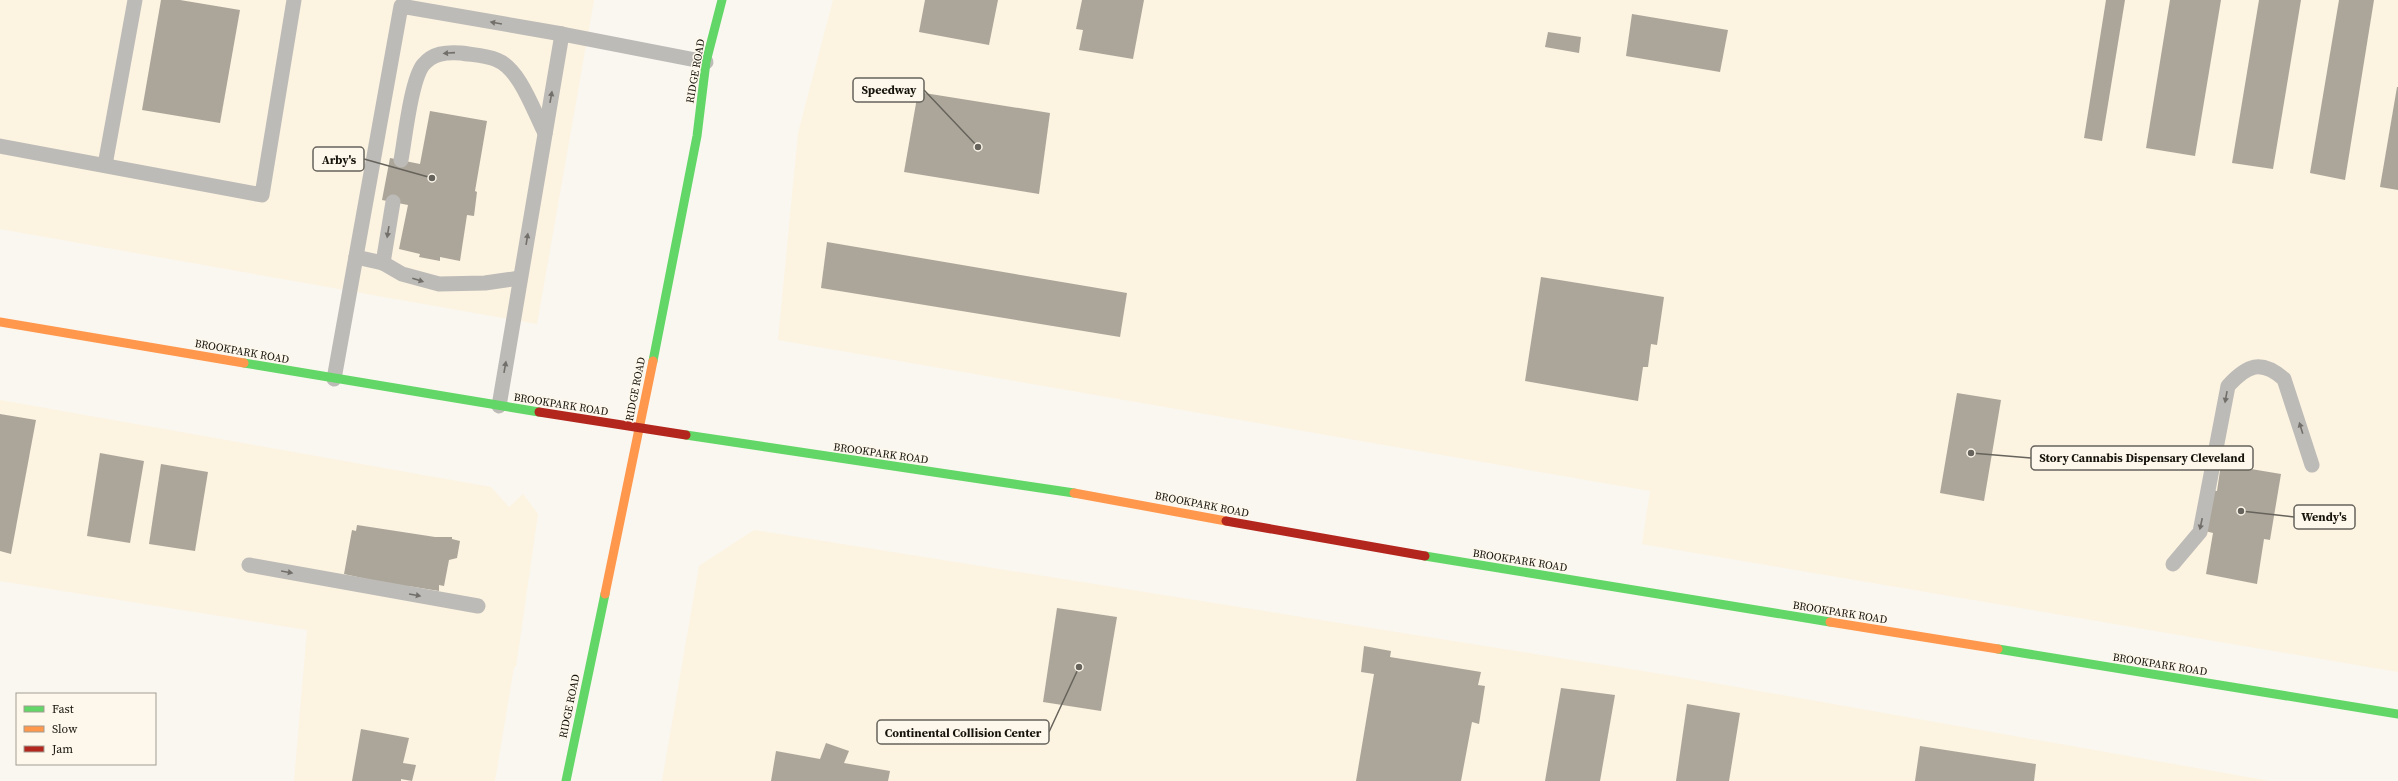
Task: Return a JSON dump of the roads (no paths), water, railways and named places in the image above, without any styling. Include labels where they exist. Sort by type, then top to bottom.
[{"type":"main road","name":"RIDGE ROAD","points":[[566,781],[639,428],[697,136],[706,62],[722,0]]},
{"type":"main road","name":"BROOKPARK ROAD","points":[[0,322],[499,406],[1087,496],[1343,543],[2398,714]]},
{"type":"lane","points":[[105,165],[135,0]]},
{"type":"lane","points":[[0,146],[262,195],[294,0]]},
{"type":"lane","points":[[334,379],[401,3],[706,62]]},
{"type":"lane","points":[[499,406],[562,34]]},
{"type":"lane","points":[[401,160],[416,81],[422,66],[433,55],[452,52],[498,60],[510,69],[522,87],[545,133]]},
{"type":"lane","points":[[383,263],[393,202]]},
{"type":"lane","points":[[356,257],[383,263],[402,274],[438,284],[485,283],[520,278]]},
{"type":"lane","points":[[2173,564],[2200,532],[2228,386],[2241,372],[2251,366],[2263,367],[2274,370],[2284,379],[2312,465]]},
{"type":"lane","points":[[249,565],[478,606]]},
{"type":"place","name":"Speedway","points":[[978,147]]},
{"type":"place","name":"Arby's","points":[[432,178]]},
{"type":"place","name":"Story Cannabis Dispensary Cleveland","points":[[1971,453]]},
{"type":"place","name":"Wendy's","points":[[2241,511]]},
{"type":"place","name":"Continental Collision Center","points":[[1079,667]]}]
